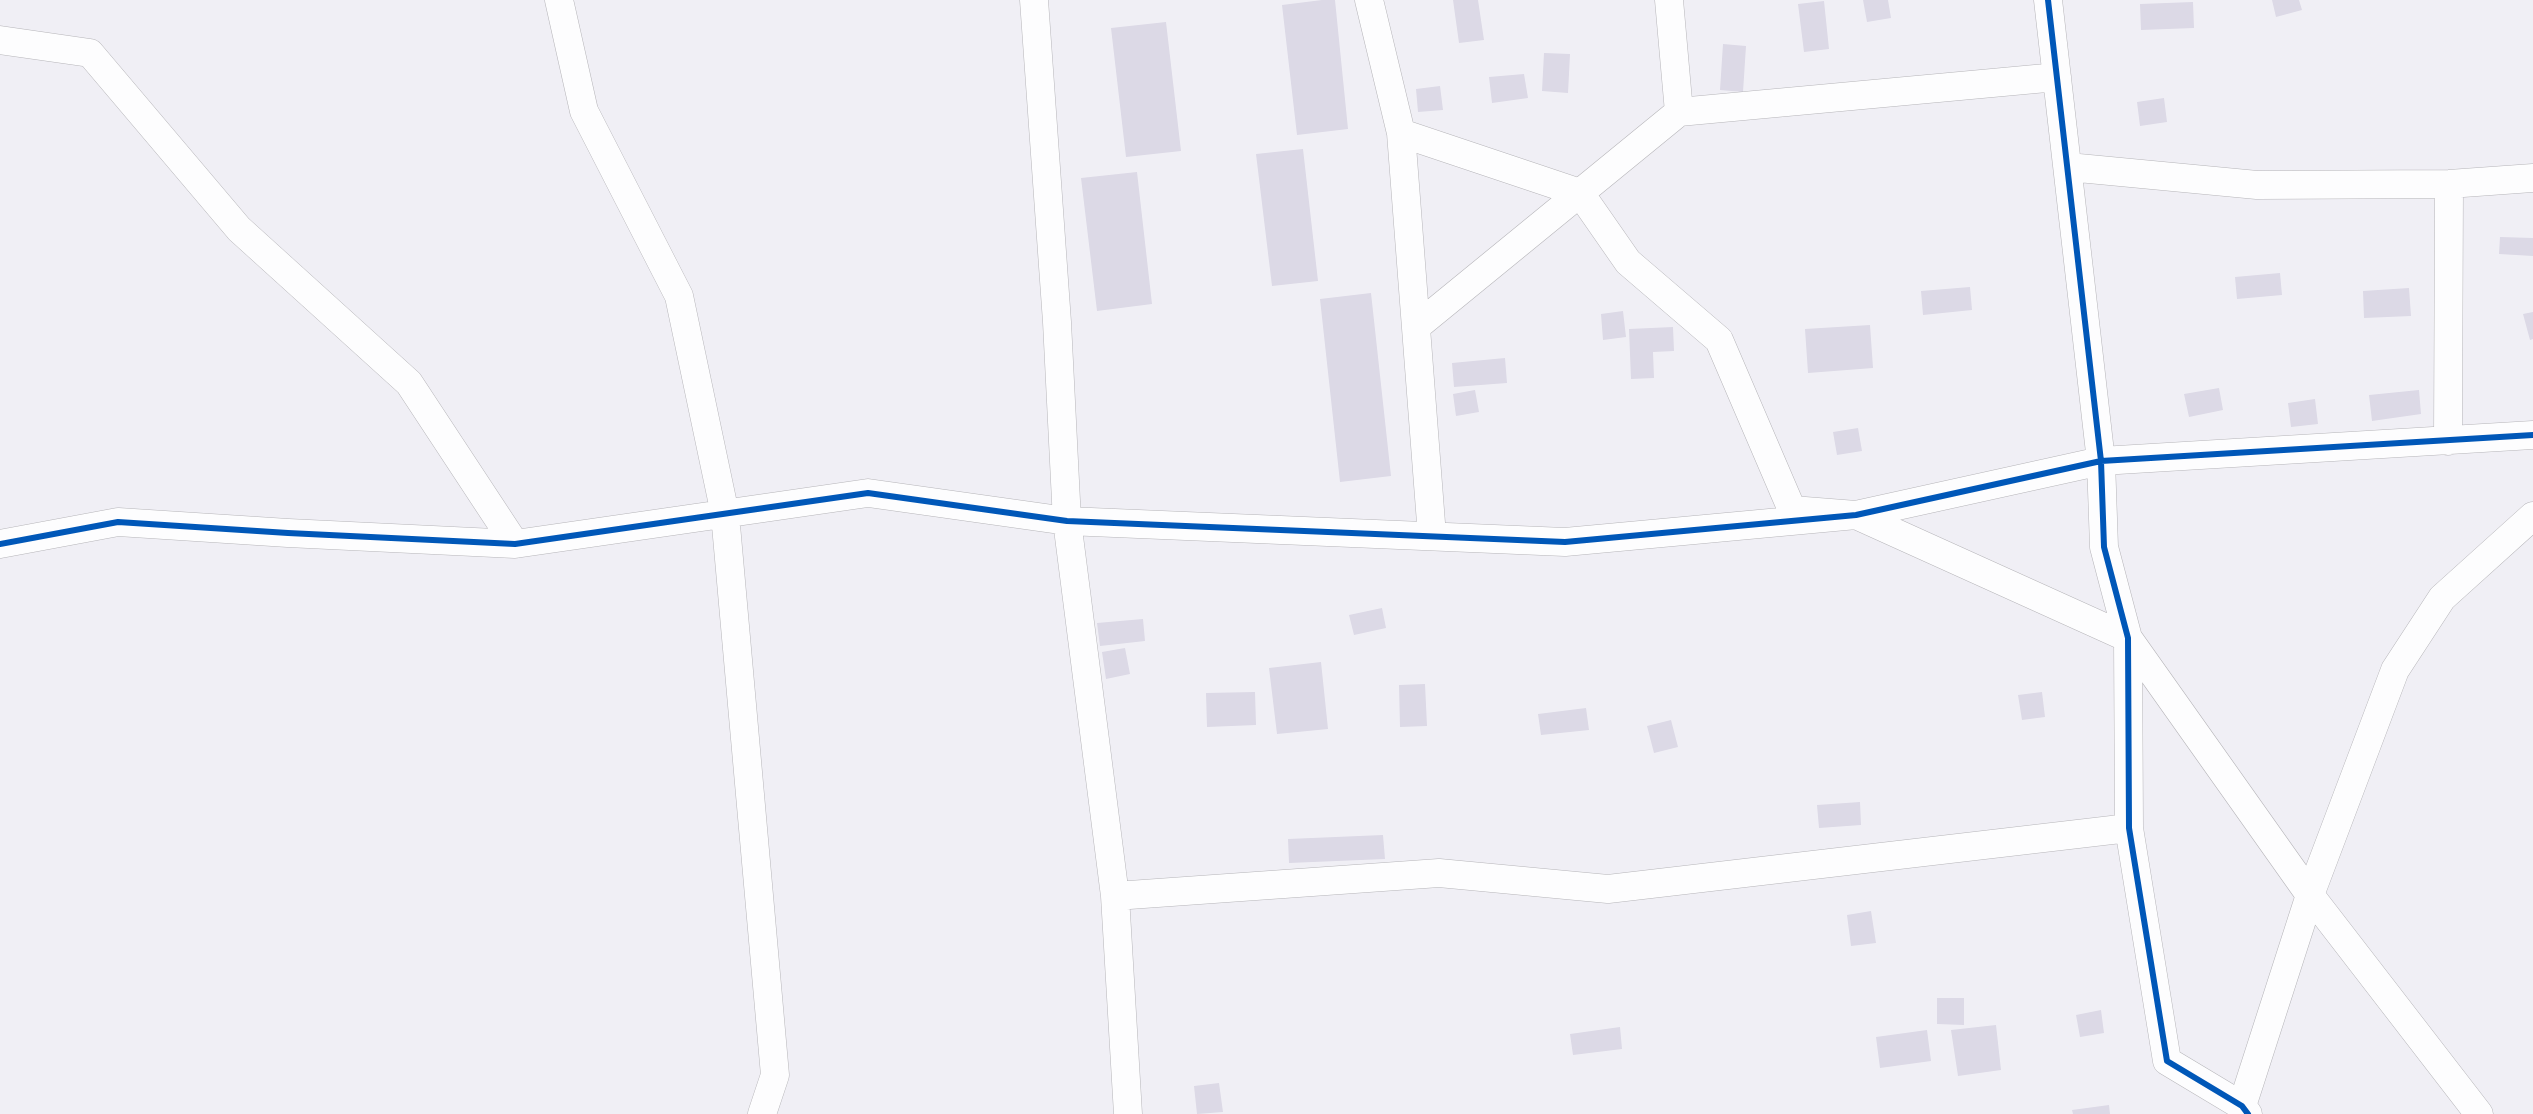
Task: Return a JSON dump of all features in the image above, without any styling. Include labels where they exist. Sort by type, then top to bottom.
[{"type":"street","points":[[559,0],[584,110],[679,296],[725,514],[775,1074],[762,1114]]},
{"type":"street","points":[[1034,0],[1057,322],[1067,521],[1115,896],[1128,1114]]},
{"type":"street","points":[[1369,0],[1401,133],[1432,536]]},
{"type":"street","points":[[1669,0],[1679,112]]},
{"type":"street","points":[[2048,0],[2101,461],[2104,546],[2128,638],[2129,828],[2167,1060],[2245,1110],[2310,895],[2395,670],[2442,598],[2533,516]]},
{"type":"street","points":[[0,40],[90,53],[239,229],[409,383],[516,544]]},
{"type":"street","points":[[1416,327],[1679,112],[2057,77]]},
{"type":"street","points":[[1401,133],[1580,193],[1628,262],[1718,340],[1792,510],[1856,515],[2128,638],[2310,895],[2479,1114]]},
{"type":"street","points":[[2068,168],[2257,185],[2449,184],[2533,178]]},
{"type":"street","points":[[2448,442],[2449,184]]},
{"type":"street","points":[[0,544],[118,522],[288,533],[516,544],[868,493],[1067,521],[1565,542],[1856,515],[2101,461],[2448,442],[2533,435]]},
{"type":"street","points":[[1115,896],[1334,882],[1439,872],[1608,888],[2129,828]]},
{"type":"building","points":[[1335,0],[1348,129],[1297,135],[1282,5]]},
{"type":"building","points":[[1453,0],[1478,0],[1484,40],[1459,43]]},
{"type":"building","points":[[1863,0],[1888,0],[1891,18],[1867,22]]},
{"type":"building","points":[[2272,0],[2299,0],[2302,10],[2276,17]]},
{"type":"building","points":[[1824,1],[1829,49],[1804,52],[1798,4]]},
{"type":"building","points":[[2193,2],[2194,28],[2141,30],[2140,4]]},
{"type":"building","points":[[1166,22],[1181,151],[1126,157],[1111,28]]},
{"type":"building","points":[[1723,44],[1746,46],[1743,92],[1720,90]]},
{"type":"building","points":[[1544,53],[1570,54],[1568,93],[1542,91]]},
{"type":"building","points":[[1524,74],[1528,98],[1492,103],[1489,77]]},
{"type":"building","points":[[1440,86],[1443,110],[1418,112],[1416,89]]},
{"type":"building","points":[[2164,98],[2167,122],[2140,126],[2137,102]]},
{"type":"building","points":[[1303,149],[1318,281],[1272,286],[1256,154]]},
{"type":"building","points":[[1137,172],[1152,304],[1097,311],[1081,178]]},
{"type":"building","points":[[2500,237],[2533,238],[2533,256],[2499,254]]},
{"type":"building","points":[[2280,273],[2282,295],[2237,299],[2235,277]]},
{"type":"building","points":[[1970,287],[1972,310],[1923,315],[1921,291]]},
{"type":"building","points":[[2409,288],[2411,316],[2364,318],[2363,291]]},
{"type":"building","points":[[1371,293],[1391,476],[1340,482],[1320,299]]},
{"type":"building","points":[[1623,311],[1626,337],[1603,340],[1601,314]]},
{"type":"building","points":[[2533,312],[2533,339],[2530,340],[2523,314]]},
{"type":"building","points":[[1870,325],[1873,368],[1808,373],[1805,329]]},
{"type":"building","points":[[1673,327],[1674,351],[1653,352],[1654,378],[1631,379],[1629,329]]},
{"type":"building","points":[[1505,358],[1507,383],[1454,387],[1452,363]]},
{"type":"building","points":[[2219,388],[2223,410],[2189,417],[2184,394]]},
{"type":"building","points":[[1475,390],[1479,412],[1456,416],[1453,394]]},
{"type":"building","points":[[2419,390],[2421,414],[2372,421],[2369,395]]},
{"type":"building","points":[[2315,399],[2318,424],[2291,427],[2288,403]]},
{"type":"building","points":[[1858,428],[1862,451],[1837,455],[1833,432]]},
{"type":"building","points":[[1382,608],[1386,628],[1354,635],[1349,615]]},
{"type":"building","points":[[1143,619],[1145,641],[1100,646],[1097,623]]},
{"type":"building","points":[[1125,648],[1130,674],[1106,679],[1102,652]]},
{"type":"building","points":[[1321,662],[1328,729],[1277,734],[1269,668]]},
{"type":"building","points":[[1425,684],[1427,726],[1400,727],[1399,685]]},
{"type":"building","points":[[1255,692],[1256,725],[1207,727],[1206,693]]},
{"type":"building","points":[[2042,692],[2045,717],[2022,720],[2018,695]]},
{"type":"building","points":[[1586,708],[1589,730],[1541,735],[1538,714]]},
{"type":"building","points":[[1671,720],[1678,747],[1654,753],[1647,726]]},
{"type":"building","points":[[1860,802],[1861,825],[1819,828],[1817,805]]},
{"type":"building","points":[[1383,835],[1385,859],[1289,863],[1288,839]]},
{"type":"building","points":[[1871,911],[1876,943],[1851,946],[1847,915]]},
{"type":"building","points":[[1937,998],[1964,998],[1964,1025],[1937,1024]]},
{"type":"building","points":[[2101,1010],[2104,1033],[2080,1037],[2076,1015]]},
{"type":"building","points":[[1996,1025],[2001,1070],[1958,1076],[1951,1030]]},
{"type":"building","points":[[1620,1027],[1622,1049],[1573,1055],[1570,1034]]},
{"type":"building","points":[[1927,1030],[1931,1061],[1880,1068],[1876,1037]]},
{"type":"building","points":[[1219,1083],[1223,1112],[1197,1114],[1194,1086]]},
{"type":"building","points":[[2109,1105],[2110,1114],[2073,1114],[2072,1110]]},
{"type":"cycle path","points":[[2048,0],[2101,461],[2104,547],[2128,638],[2129,828],[2167,1061],[2242,1106],[2248,1114]]},
{"type":"cycle path","points":[[0,544],[118,522],[288,533],[515,544],[868,493],[1067,521],[1565,542],[1856,515],[2101,461],[2533,435]]}]
